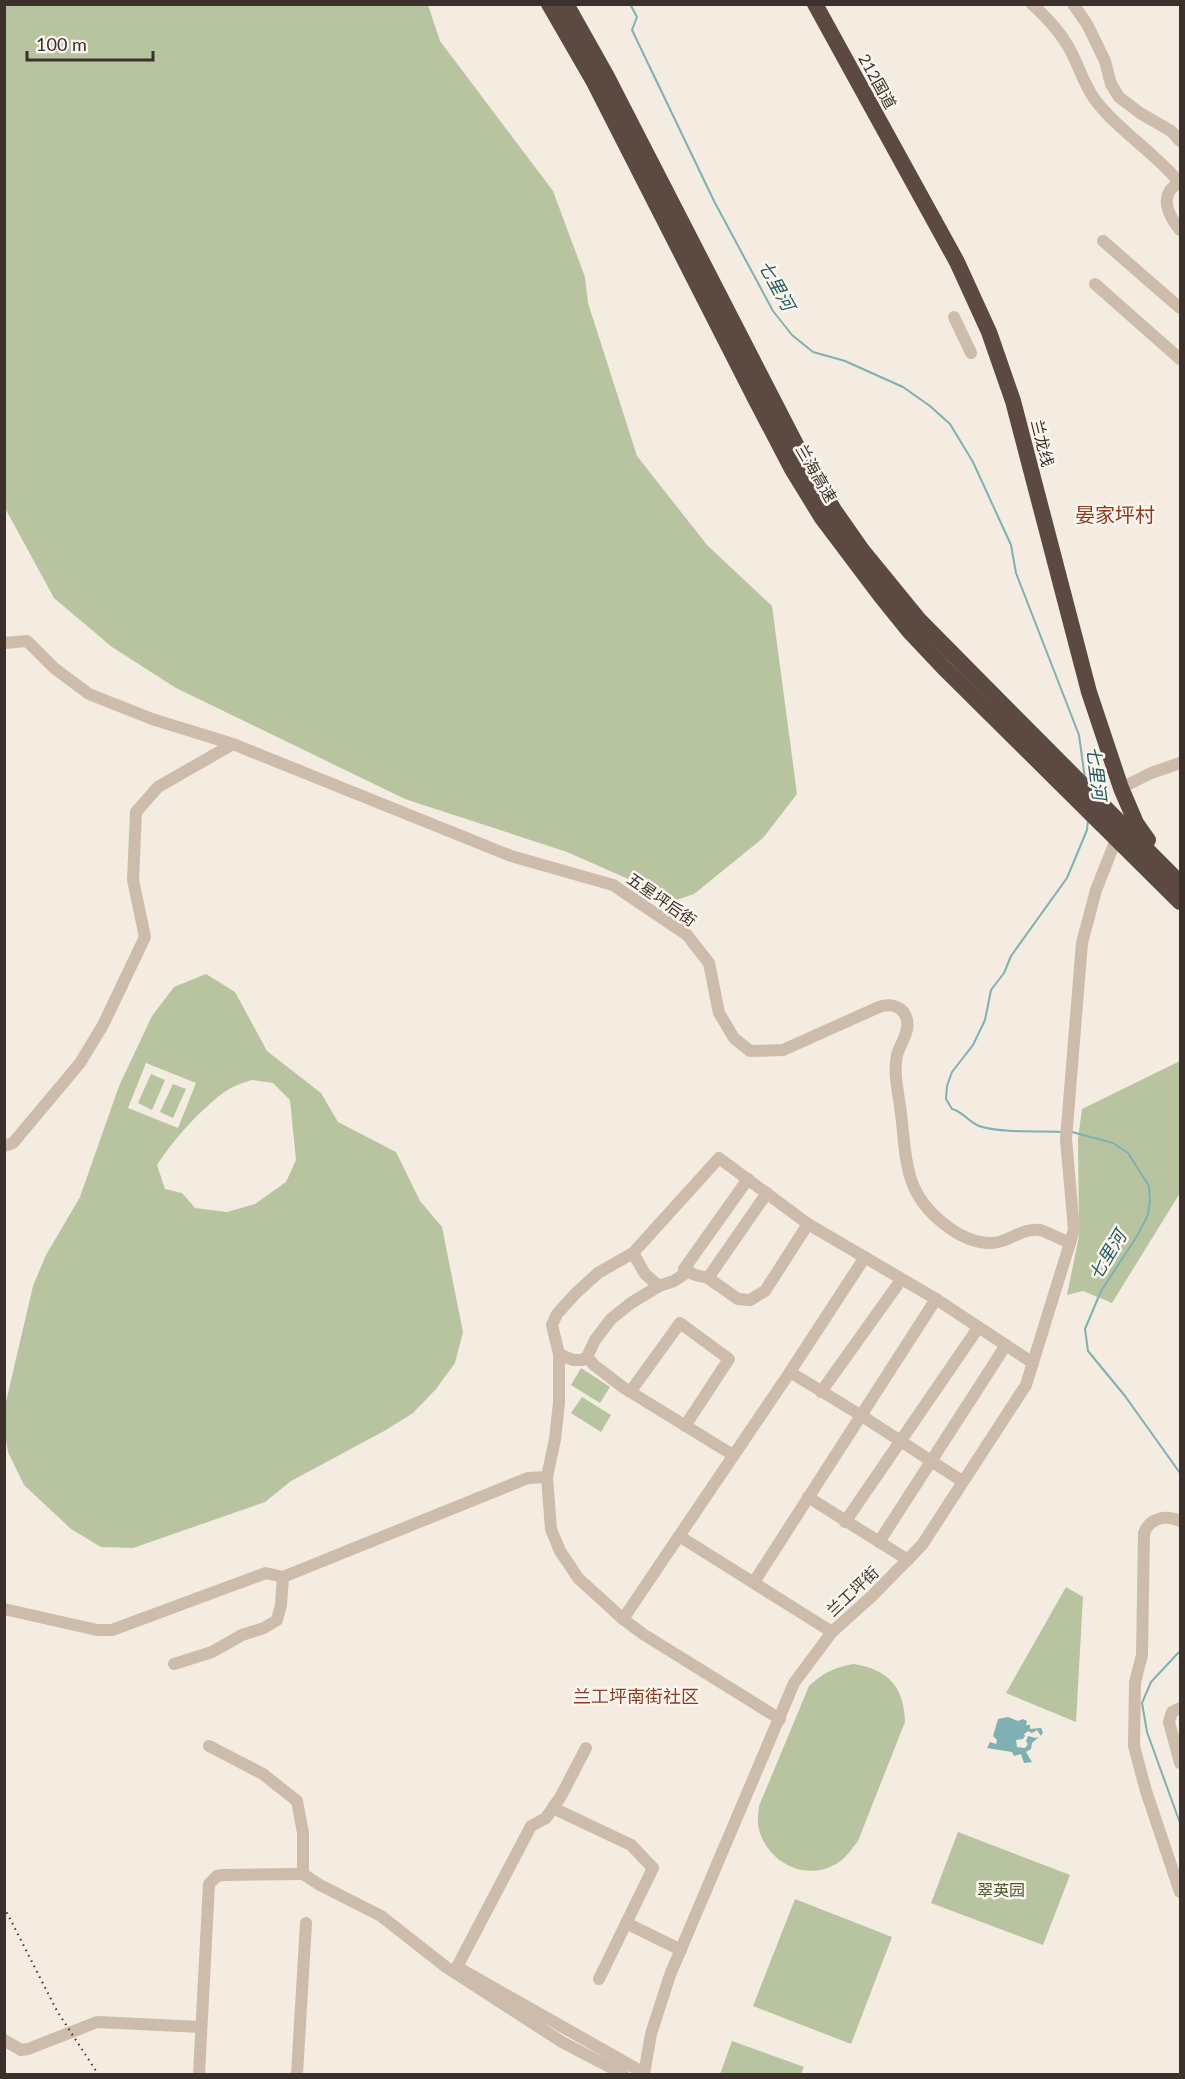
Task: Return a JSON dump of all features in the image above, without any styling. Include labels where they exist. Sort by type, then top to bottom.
[{"type":"highway","name":"兰海高速","points":[[549,4],[594,82],[792,469],[822,518],[851,559],[909,631],[1101,824],[1125,824]]},
{"type":"highway","name":"兰海高速","points":[[566,4],[606,75],[795,443],[834,510],[862,550],[920,621],[1104,807],[1125,824],[1171,880]]},
{"type":"highway","name":"212国道","points":[[816,4],[909,175]]},
{"type":"highway","name":"兰龙线","points":[[909,175],[971,292],[989,332],[1014,401],[1125,824]]},
{"type":"highway","name":"兰龙线","points":[[1103,735],[1121,788],[1125,824]]},
{"type":"highway","name":"兰龙线","points":[[1125,824],[1136,823],[1171,880]]},
{"type":"highway","points":[[1171,880],[1180,902]]},
{"type":"street","points":[[1032,4],[1048,19],[1067,44],[1086,87],[1097,102],[1118,125],[1148,150],[1179,185],[1169,192],[1167,202],[1173,222],[1180,230]]},
{"type":"street","points":[[1073,4],[1087,24],[1111,84],[1119,97],[1140,113],[1172,130],[1180,141]]},
{"type":"street","points":[[1103,241],[1180,308]]},
{"type":"street","points":[[1095,284],[1180,358]]},
{"type":"street","points":[[954,317],[971,353]]},
{"type":"street","points":[[4,643],[27,641],[54,668],[88,694],[152,719],[233,744]]},
{"type":"street","points":[[4,1146],[13,1143],[80,1063],[103,1025],[145,937],[133,880],[136,812],[158,788],[233,744]]},
{"type":"street","name":"五星坪后街","points":[[233,744],[510,856],[613,885],[687,935],[709,963],[719,1013],[734,1038],[750,1051],[783,1050],[879,1007],[885,1005],[898,1007],[908,1024],[897,1055],[896,1083],[912,1182],[923,1202],[940,1221],[974,1240],[993,1243],[1029,1230],[1040,1230],[1070,1243]]},
{"type":"street","points":[[1121,788],[1151,773],[1180,763]]},
{"type":"street","name":"兰工坪街","points":[[644,2074],[651,2034],[670,1975],[794,1683],[832,1632],[872,1596],[922,1545],[1026,1385],[1074,1230],[1066,1139],[1082,943],[1096,890],[1125,824]]},
{"type":"street","points":[[780,1719],[623,1619],[578,1578],[560,1551],[551,1529],[547,1477],[555,1439],[559,1403],[559,1354],[552,1324],[557,1314],[598,1273],[633,1253],[719,1158],[808,1224],[936,1299],[1033,1363]]},
{"type":"street","points":[[748,1179],[684,1269],[708,1278],[738,1299],[750,1300],[765,1291],[808,1224]]},
{"type":"street","points":[[708,1278],[767,1193]]},
{"type":"street","points":[[633,1253],[645,1274],[659,1286]]},
{"type":"street","points":[[623,1619],[865,1257]]},
{"type":"street","points":[[559,1354],[573,1360],[582,1360],[587,1357],[595,1340],[611,1318],[659,1286],[674,1281],[689,1271]]},
{"type":"street","points":[[821,1392],[901,1280]]},
{"type":"street","points":[[754,1582],[936,1299]]},
{"type":"street","points":[[630,1392],[680,1323],[729,1359],[685,1426]]},
{"type":"street","points":[[845,1522],[978,1328]]},
{"type":"street","points":[[879,1542],[1006,1345]]},
{"type":"street","points":[[587,1357],[630,1392],[733,1455]]},
{"type":"street","points":[[789,1372],[962,1481]]},
{"type":"street","points":[[4,1609],[96,1630],[112,1630],[266,1573],[283,1576],[528,1478],[547,1477]]},
{"type":"street","points":[[808,1497],[908,1560]]},
{"type":"street","points":[[1180,1521],[1167,1517],[1157,1519],[1148,1525],[1144,1533],[1142,1655],[1135,1682],[1134,1746],[1146,1791],[1180,1892]]},
{"type":"street","points":[[679,1536],[832,1632]]},
{"type":"street","points":[[174,1664],[212,1652],[242,1635],[264,1628],[277,1620],[281,1605],[283,1576]]},
{"type":"street","points":[[1180,1708],[1172,1712],[1169,1722],[1180,1763]]},
{"type":"street","points":[[209,1746],[263,1774],[297,1801],[303,1833],[303,1874]]},
{"type":"street","points":[[586,1748],[546,1818],[531,1826],[457,1967],[644,2074]]},
{"type":"street","points":[[553,1808],[631,1845],[653,1868],[599,1978]]},
{"type":"street","points":[[199,2074],[209,1884],[217,1876],[224,1875],[303,1874],[381,1916],[446,1967],[562,2042],[623,2074]]},
{"type":"street","points":[[297,2074],[306,1923]]},
{"type":"street","points":[[626,1923],[681,1950]]},
{"type":"street","points":[[4,2040],[21,2050],[28,2049],[97,2022],[200,2027]]},
{"type":"green space","points":[[4,5],[428,5],[440,41],[553,191],[585,277],[588,303],[637,456],[707,545],[772,606],[797,794],[763,838],[694,894],[676,900],[567,852],[405,799],[176,688],[112,647],[54,598],[5,508]]},
{"type":"green space","points":[[206,974],[235,992],[267,1051],[321,1093],[338,1122],[396,1152],[420,1201],[442,1227],[463,1332],[455,1363],[436,1389],[413,1413],[291,1481],[265,1502],[133,1548],[101,1547],[71,1529],[24,1485],[8,1452],[5,1434],[5,1406],[33,1286],[46,1255],[80,1197],[119,1086],[152,1016],[174,987]],"holes":[[[146,1063],[196,1083],[178,1128],[128,1108]],[[252,1080],[273,1083],[290,1100],[296,1160],[286,1182],[255,1204],[227,1212],[195,1208],[182,1193],[165,1189],[157,1165],[180,1134],[209,1104],[229,1089]]]},
{"type":"green space","points":[[1180,1061],[1180,1193],[1112,1303],[1083,1291],[1067,1295],[1079,1236],[1078,1139],[1082,1109]]},
{"type":"green space","points":[[151,1074],[165,1080],[152,1110],[138,1103]]},
{"type":"green space","points":[[173,1084],[186,1089],[173,1118],[160,1112]]},
{"type":"green space","points":[[581,1368],[610,1387],[600,1403],[571,1385]]},
{"type":"green space","points":[[582,1397],[611,1415],[601,1432],[571,1413]]},
{"type":"green space","points":[[1066,1587],[1083,1597],[1076,1722],[1006,1693]]},
{"type":"green space","points":[[854,1664],[877,1671],[892,1682],[902,1699],[905,1722],[858,1841],[836,1864],[811,1871],[799,1869],[787,1865],[776,1857],[761,1837],[758,1824],[759,1806],[809,1686],[830,1671]]},
{"type":"green space","name":"翠英园","points":[[958,1832],[1070,1875],[1043,1945],[931,1903]]},
{"type":"green space","points":[[795,1899],[892,1937],[851,2044],[753,2006]]},
{"type":"green space","points":[[732,2041],[804,2067],[801,2074],[720,2074]]},
{"type":"water","points":[[1008,1717],[1018,1721],[1023,1719],[1027,1721],[1026,1725],[1030,1725],[1030,1729],[1041,1728],[1043,1732],[1041,1736],[1037,1730],[1032,1733],[1028,1731],[1024,1734],[1023,1739],[1016,1740],[1017,1747],[1025,1748],[1028,1744],[1026,1741],[1028,1736],[1039,1737],[1032,1743],[1031,1749],[1026,1752],[1032,1762],[1024,1763],[1021,1754],[1014,1756],[1012,1752],[987,1748],[990,1742],[996,1744],[997,1740],[993,1736],[998,1719]]},
{"type":"waterway","name":"七里河","points":[[630,4],[637,17],[632,30],[714,201],[773,311],[792,335],[813,352],[845,361],[903,387],[930,406],[950,424],[973,462],[1011,545],[1016,573],[1079,735],[1085,779]]},
{"type":"waterway","name":"七里河","points":[[1063,1132],[1008,1131],[979,1126],[952,1109],[946,1099],[947,1086],[952,1072],[973,1045],[985,1020],[991,990],[1004,973],[1011,956],[1067,878],[1087,830],[1088,820]]},
{"type":"waterway","name":"七里河","points":[[1072,1132],[1113,1143],[1128,1153],[1149,1186],[1148,1215],[1101,1291],[1085,1329],[1088,1351],[1125,1396],[1180,1473]]},
{"type":"waterway","name":"七里河","points":[[1180,1651],[1151,1682],[1142,1703],[1147,1732],[1180,1823]]},
{"type":"railway","points":[[4,1907],[57,2011],[98,2074]]},
{"type":"district","name":"晏家坪村","points":[[1115,514]]},
{"type":"district","name":"兰工坪南街社区","points":[[636,1696]]}]
